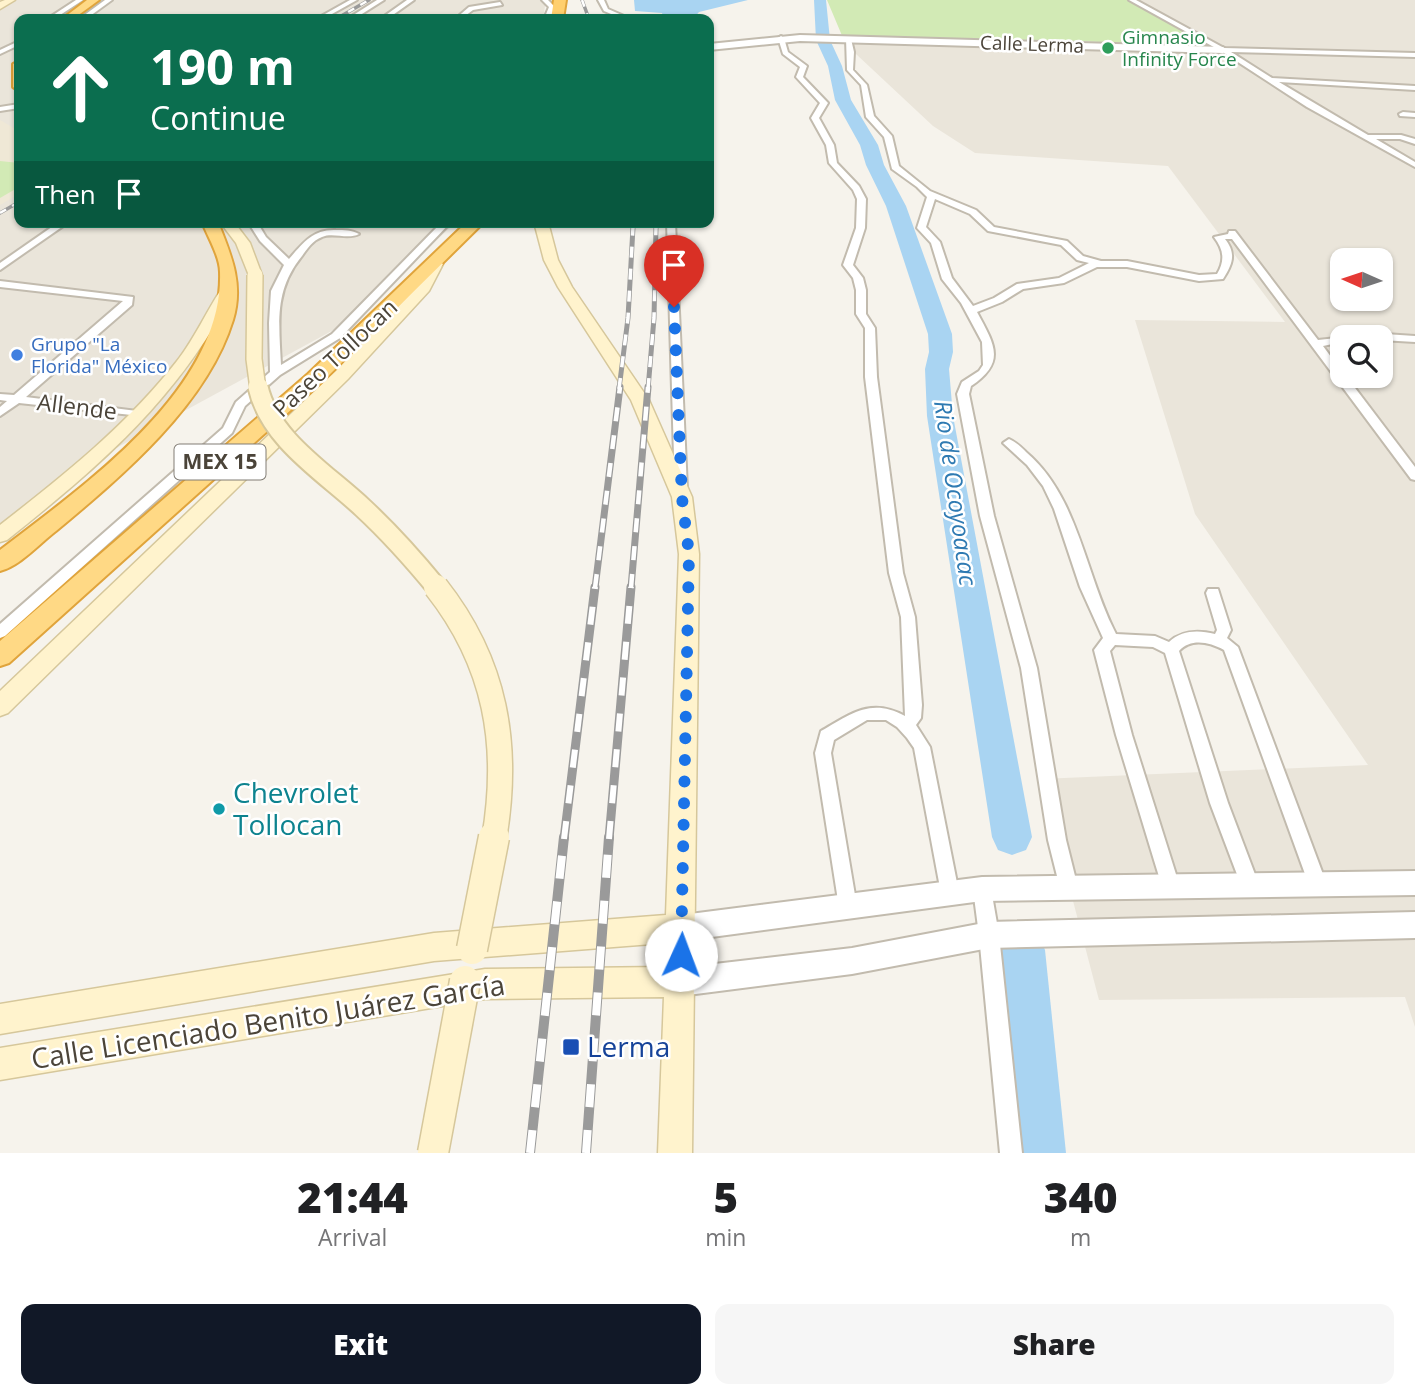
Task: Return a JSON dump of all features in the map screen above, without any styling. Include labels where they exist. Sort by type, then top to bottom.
[{"type":"highway","points":[[74,14],[94,0]]},
{"type":"highway","name":"MEX 15","points":[[0,563],[93,488],[166,416],[209,354],[242,280],[213,228]]},
{"type":"highway","name":"Paseo Tollocan","points":[[0,656],[315,378],[470,228]]},
{"type":"main road","points":[[0,6],[11,0]]},
{"type":"main road","points":[[0,534],[66,482],[137,414],[189,355],[242,280],[250,256],[231,228]]},
{"type":"main road","points":[[543,228],[551,260],[565,287],[640,400],[682,498],[689,554],[675,1153]]},
{"type":"main road","points":[[0,706],[342,375],[424,288],[436,264]]},
{"type":"main road","points":[[242,280],[256,319],[252,367],[264,405],[280,429],[315,467],[338,484],[394,538],[443,593],[475,644],[498,719],[500,806],[433,1153]]},
{"type":"main road","name":"Calle Licenciado Benito Juárez García","points":[[0,1019],[434,947],[682,928]]},
{"type":"main road","name":"Calle Licenciado Benito Juárez García","points":[[0,1064],[485,984],[680,982]]},
{"type":"street","points":[[58,14],[80,0]]},
{"type":"street","points":[[89,14],[109,0]]},
{"type":"street","points":[[328,14],[354,0]]},
{"type":"street","points":[[358,14],[381,0]]},
{"type":"street","points":[[391,14],[411,0]]},
{"type":"street","points":[[601,0],[606,10],[616,14]]},
{"type":"street","points":[[1132,0],[1219,48],[1415,165]]},
{"type":"street","points":[[464,14],[471,8],[500,4]]},
{"type":"street","points":[[714,44],[781,34],[816,36]]},
{"type":"street","points":[[714,45],[816,36]]},
{"type":"street","name":"Calle Lerma","points":[[816,36],[1415,55]]},
{"type":"street","name":"Calle Lerma","points":[[829,36],[848,39],[986,41]]},
{"type":"street","points":[[781,38],[782,50],[788,59],[804,66],[799,78],[824,103],[815,118],[834,154],[833,163],[859,192],[863,201],[859,225],[861,236],[848,265],[858,278],[861,290],[860,314],[870,328],[871,377],[896,573],[908,617],[914,705],[912,718],[906,725]]},
{"type":"street","points":[[848,39],[851,52],[850,70],[864,85],[870,117],[888,136],[895,167],[929,193],[973,212],[991,229],[1065,243],[1080,258],[1100,263],[1127,264],[1199,278],[1220,277],[1228,263],[1225,244],[1219,237],[1233,234],[1415,475]]},
{"type":"street","points":[[1271,79],[1415,88]]},
{"type":"street","points":[[1403,114],[1415,115]]},
{"type":"street","points":[[1365,137],[1401,137],[1415,142]]},
{"type":"street","points":[[929,193],[931,202],[921,216],[921,229],[935,243],[947,279],[971,311],[973,321],[986,342],[988,365],[983,373],[966,384],[963,394],[987,516],[1029,668],[1057,840],[1069,888]]},
{"type":"street","points":[[0,267],[56,228]]},
{"type":"street","points":[[256,228],[289,265]]},
{"type":"street","points":[[0,632],[228,430],[240,404],[276,373],[336,336],[441,228]]},
{"type":"street","points":[[670,228],[682,498]]},
{"type":"street","points":[[276,373],[276,291],[289,265],[307,243],[323,232],[354,234]]},
{"type":"street","points":[[971,311],[998,300],[1020,286],[1062,281],[1085,267],[1100,263]]},
{"type":"street","points":[[0,284],[129,299],[128,303],[0,414]]},
{"type":"street","points":[[1393,337],[1415,339]]},
{"type":"street","points":[[1315,344],[1330,342]]},
{"type":"street","name":"Allende","points":[[0,397],[137,414]]},
{"type":"street","points":[[1009,443],[1040,469],[1056,494],[1096,613],[1111,639]]},
{"type":"street","points":[[1213,593],[1224,630],[1219,639]]},
{"type":"street","points":[[1111,639],[1156,642],[1171,650]]},
{"type":"street","points":[[1111,639],[1102,650],[1124,735],[1171,887]]},
{"type":"street","points":[[1250,885],[1219,803],[1171,650],[1175,642],[1183,639],[1219,639],[1230,647],[1318,884]]},
{"type":"street","points":[[848,907],[823,753],[827,736],[865,714],[888,714],[906,725],[922,747],[950,893]]},
{"type":"street","name":"Calle Licenciado Benito Juárez García","points":[[682,928],[982,889],[1415,883]]},
{"type":"street","points":[[982,889],[1011,1153]]},
{"type":"street","name":"Calle Licenciado Benito Juárez García","points":[[680,982],[852,961],[989,935],[1415,925]]},
{"type":"shaded area","points":[[0,0],[546,0],[544,14],[14,14],[14,228],[450,228],[350,321],[61,478],[0,526]]},
{"type":"shaded area","points":[[1135,0],[1415,0],[1415,1027],[1405,997],[1099,1000],[1041,779],[1368,765],[1195,514],[1135,320],[1285,322],[1168,166],[975,153],[933,126],[841,40],[1220,50]]},
{"type":"shaded area","points":[[0,120],[14,128],[14,197],[0,205]]},
{"type":"green space","points":[[827,0],[1130,0],[1212,47],[1055,40],[843,38]]},
{"type":"green space","points":[[0,161],[14,162],[14,190],[0,198]]},
{"type":"water","points":[[634,0],[748,0],[697,14],[635,11]]},
{"type":"waterway","name":"Rio de Ocoyoacac","points":[[820,0],[823,40],[835,66],[843,100],[869,145],[875,165],[896,206],[940,334],[941,352],[937,369],[940,416],[1012,837]]},
{"type":"waterway","name":"Rio de Ocoyoacac","points":[[1023,950],[1041,1153]]},
{"type":"railway","points":[[345,14],[369,0]]},
{"type":"railway","points":[[582,0],[587,14]]},
{"type":"railway","points":[[0,213],[14,205]]},
{"type":"railway","points":[[619,389],[628,318],[633,228]]},
{"type":"railway","points":[[648,389],[654,318],[656,228]]},
{"type":"railway","points":[[595,588],[620,387]]},
{"type":"railway","points":[[631,588],[648,387]]},
{"type":"railway","points":[[564,839],[595,587]]},
{"type":"railway","points":[[609,839],[631,587]]},
{"type":"railway","points":[[530,1153],[564,837]]},
{"type":"railway","points":[[586,1153],[609,837]]},
{"type":"place","name":"Gimnasio Infinity Force","points":[[1108,48]]},
{"type":"place","name":"Grupo \"La Florida\" México","points":[[17,355]]},
{"type":"place","name":"Chevrolet Tollocan","points":[[219,809]]},
{"type":"place","name":"Lerma","points":[[571,1047]]},
{"type":"route","points":[[674,307],[682,498],[689,554],[681,955]]}]
